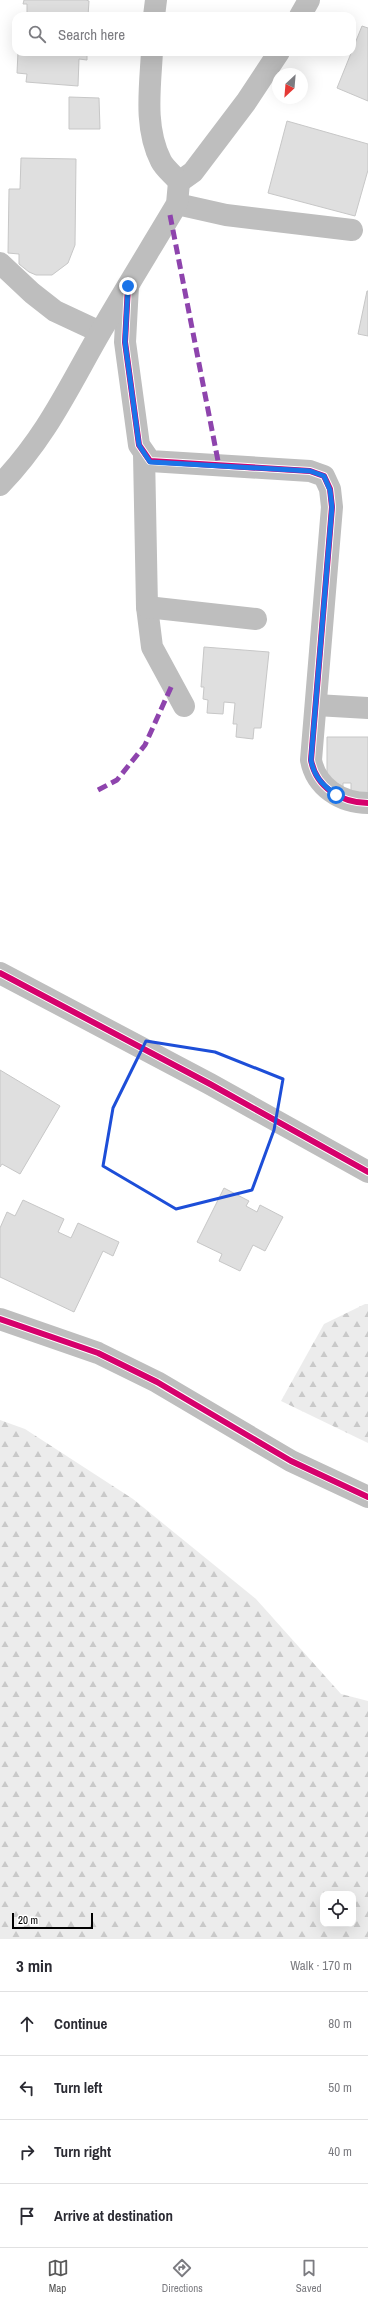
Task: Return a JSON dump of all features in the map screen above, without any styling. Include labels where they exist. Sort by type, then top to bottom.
[{"type":"street","points":[[154,12],[156,0]]},
{"type":"street","points":[[302,12],[309,0]]},
{"type":"street","points":[[0,485],[41,437],[68,393],[100,332],[177,204],[179,182],[162,162],[152,137],[149,96],[152,56]]},
{"type":"street","points":[[179,182],[193,172],[246,102],[277,56]]},
{"type":"street","points":[[177,204],[226,215],[352,230]]},
{"type":"street","points":[[0,263],[32,293],[56,311],[100,332]]},
{"type":"street","points":[[128,286],[125,342],[139,445],[150,462],[310,471],[324,476],[330,490],[332,507],[311,760],[314,772],[321,783],[336,795],[358,803],[368,803]]},
{"type":"street","points":[[144,454],[147,607],[152,647],[184,706]]},
{"type":"street","points":[[147,607],[256,619]]},
{"type":"street","points":[[316,705],[368,708]]},
{"type":"street","points":[[0,972],[210,1084],[368,1172]]},
{"type":"street","points":[[0,1319],[98,1353],[157,1382],[291,1462],[368,1497]]},
{"type":"highlighted area","points":[[146,1041],[215,1052],[283,1079],[274,1130],[252,1190],[176,1209],[103,1166],[113,1108]]},
{"type":"green space","points":[[365,1304],[368,1304],[368,1443],[281,1401],[324,1324]]},
{"type":"green space","points":[[0,1420],[25,1429],[133,1499],[256,1599],[341,1694],[368,1701],[368,1939],[0,1939]]},
{"type":"building","points":[[24,0],[89,1],[88,12],[27,12],[27,4],[23,4]]},
{"type":"building","points":[[362,26],[368,28],[368,101],[337,88],[350,56],[356,56],[356,41]]},
{"type":"building","points":[[18,56],[87,56],[87,60],[79,59],[78,86],[26,82],[27,74],[17,73]]},
{"type":"building","points":[[69,97],[99,98],[100,129],[69,129]]},
{"type":"building","points":[[287,121],[368,144],[368,170],[355,216],[268,193]]},
{"type":"building","points":[[21,158],[76,159],[75,245],[68,263],[52,275],[36,275],[29,272],[19,264],[19,254],[8,253],[9,189],[20,189]]},
{"type":"building","points":[[368,291],[368,336],[358,334]]},
{"type":"building","points":[[204,647],[269,652],[261,728],[254,728],[253,739],[236,737],[237,724],[233,724],[235,703],[224,702],[223,714],[207,713],[208,700],[203,699],[204,687],[201,687]]},
{"type":"building","points":[[327,737],[368,737],[368,795],[351,795],[351,783],[343,783],[343,787],[327,783]]},
{"type":"building","points":[[0,1070],[60,1106],[20,1174],[2,1164],[0,1167]]},
{"type":"building","points":[[224,1188],[249,1201],[246,1206],[257,1212],[260,1205],[283,1217],[265,1251],[253,1245],[240,1271],[219,1261],[222,1254],[197,1242]]},
{"type":"building","points":[[23,1200],[64,1219],[58,1232],[71,1238],[78,1223],[119,1242],[113,1256],[103,1251],[74,1312],[0,1277],[0,1228],[7,1212],[15,1216]]},
{"type":"marked path","points":[[170,215],[219,466]]},
{"type":"marked path","points":[[98,790],[117,780],[145,745],[172,685]]},
{"type":"cycle path","points":[[128,286],[125,342],[139,445],[150,461],[310,471],[324,476],[330,489],[332,507],[311,760],[318,778],[331,792],[348,800],[368,803]]},
{"type":"cycle path","points":[[0,973],[210,1084],[368,1172]]},
{"type":"cycle path","points":[[0,1319],[98,1353],[157,1382],[291,1461],[368,1497]]},
{"type":"route","points":[[128,286],[125,342],[139,445],[150,462],[310,471],[324,476],[330,490],[332,507],[311,760],[314,772],[321,783],[336,795]]}]
